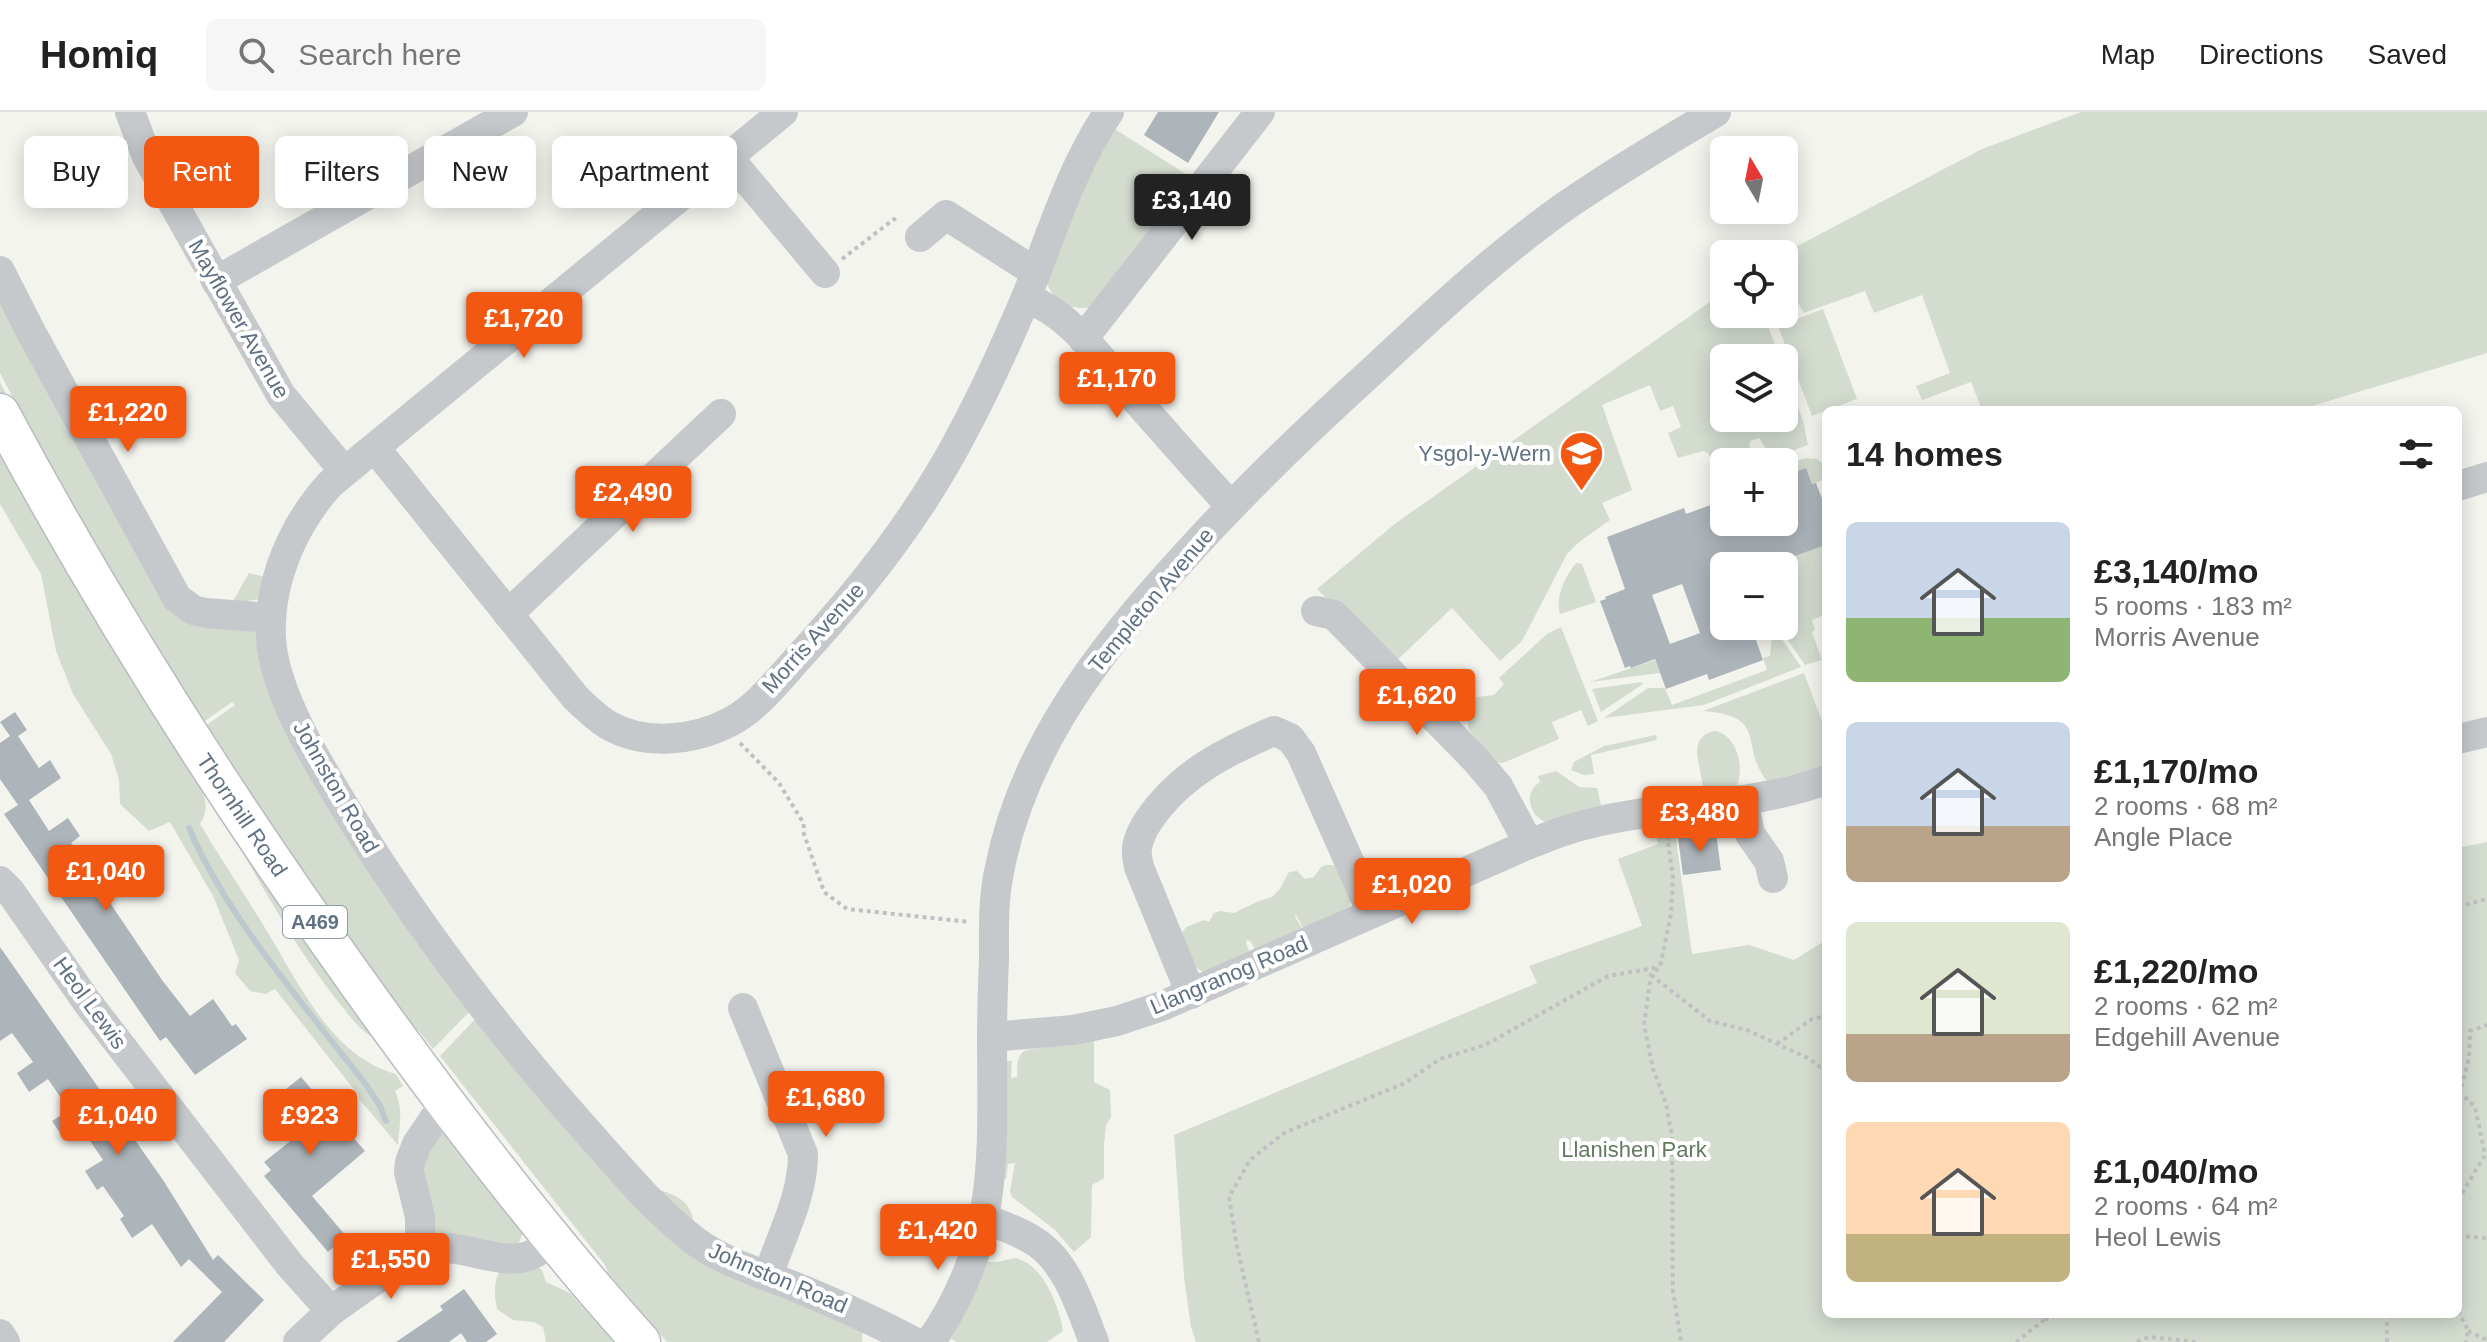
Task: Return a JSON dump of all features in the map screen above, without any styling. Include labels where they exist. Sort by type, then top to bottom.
[{"type":"main road","name":"Thornhill Road","points":[[0,413],[84,566],[190,737],[303,905],[445,1103],[641,1342]]},
{"type":"street","name":"Mayflower Avenue","points":[[130,112],[147,157],[287,405],[344,471]]},
{"type":"street","points":[[216,281],[513,112]]},
{"type":"street","name":"Johnston Road","points":[[737,150],[783,112]]},
{"type":"street","name":"Morris Avenue","points":[[375,448],[575,697],[591,712],[616,729],[643,737],[678,738],[732,721],[747,711],[830,623],[887,552],[927,495],[966,427],[1084,155],[1109,112]]},
{"type":"street","points":[[1083,339],[1260,112]]},
{"type":"street","name":"Templeton Avenue","points":[[930,1342],[959,1292],[976,1253],[985,1219],[994,1135],[992,1037],[998,875],[1010,825],[1028,779],[1061,715],[1105,651],[1153,591],[1285,450],[1526,237],[1579,197],[1716,112]]},
{"type":"street","points":[[737,168],[825,273]]},
{"type":"street","name":"Johnston Road","points":[[666,208],[344,471],[311,507],[286,553],[278,576],[271,618],[274,659],[308,745],[383,869],[456,974],[517,1051],[658,1208],[713,1253],[868,1317],[914,1342]]},
{"type":"street","points":[[920,237],[946,215],[1030,285],[1045,306],[1083,339],[1231,506]]},
{"type":"street","points":[[0,271],[177,598],[193,610],[206,613],[271,618]]},
{"type":"street","points":[[508,614],[721,414]]},
{"type":"street","points":[[2462,485],[2487,477]]},
{"type":"street","points":[[1316,611],[1334,615],[1460,741],[1498,786],[1529,844]]},
{"type":"street","points":[[1191,994],[1139,867],[1137,847],[1145,826],[1160,803],[1186,778],[1255,739],[1274,731],[1290,738],[1301,753],[1372,913]]},
{"type":"street","points":[[2462,738],[2487,732]]},
{"type":"street","name":"Llangranog Road","points":[[992,1037],[1097,1025],[1146,1012],[1529,844],[1587,825],[1743,800],[1822,781]]},
{"type":"street","points":[[1743,800],[1750,834],[1769,861],[1773,878]]},
{"type":"street","name":"Heol Lewis","points":[[0,881],[87,1002],[260,1227],[331,1311]]},
{"type":"street","points":[[743,1008],[803,1154],[799,1190],[768,1276]]},
{"type":"street","points":[[420,1248],[420,1217],[409,1172],[410,1162],[417,1144],[445,1103]]},
{"type":"street","points":[[985,1219],[1017,1231],[1043,1247],[1068,1281],[1082,1338]]},
{"type":"street","points":[[420,1248],[426,1251],[438,1247],[452,1248],[508,1258],[535,1253],[553,1238]]},
{"type":"street","points":[[298,1342],[331,1311],[420,1248]]},
{"type":"street","points":[[0,1334],[5,1342]]},
{"type":"path","points":[[825,273],[894,219],[913,242],[920,237]]},
{"type":"path","points":[[731,734],[779,783],[804,824],[803,831],[824,892],[847,909],[972,922]]},
{"type":"path","points":[[1665,826],[1673,877],[1671,914],[1660,967],[1651,975],[1644,1025],[1653,1069],[1666,1103],[1672,1137],[1673,1290],[1681,1342]]},
{"type":"path","points":[[2462,906],[2487,899]]},
{"type":"path","points":[[1259,1342],[1229,1197],[1250,1160],[1284,1133],[1405,1083],[1440,1059],[1485,1045],[1608,976],[1660,967]]},
{"type":"path","points":[[1651,975],[1710,1021],[1747,1030],[1822,1067]]},
{"type":"path","points":[[1777,1044],[1812,1019],[1822,1017]]},
{"type":"path","points":[[2462,1084],[2469,1058],[2470,1031],[2487,1025]]},
{"type":"path","points":[[2462,1094],[2475,1107],[2485,1155],[2462,1193]]},
{"type":"path","points":[[2462,1236],[2487,1238]]},
{"type":"path","points":[[2016,1342],[2049,1318]]},
{"type":"path","points":[[2387,1342],[2389,1318]]},
{"type":"path","points":[[2462,1318],[2468,1330],[2487,1340]]},
{"type":"path","points":[[2466,1342],[2468,1330]]},
{"type":"path","points":[[2137,1342],[2197,1342]]},
{"type":"green space","points":[[2081,112],[2487,112],[2487,353],[2312,406],[1980,406],[1971,382],[1922,400],[1916,386],[1950,373],[1922,295],[1874,313],[1865,291],[1804,313],[1798,303],[1798,246],[1982,149]]},
{"type":"green space","points":[[1110,126],[1197,181],[1095,307],[1076,308],[1056,297],[1044,274]]},
{"type":"green space","points":[[0,287],[94,465],[99,463],[112,471],[110,493],[144,553],[151,557],[158,579],[172,605],[193,619],[209,617],[218,623],[245,626],[260,636],[272,672],[298,699],[305,745],[322,777],[339,800],[358,813],[370,848],[378,852],[441,950],[442,964],[472,1009],[433,1049],[413,1028],[429,1050],[426,1053],[319,910],[305,899],[301,886],[304,874],[290,853],[284,851],[280,854],[206,741],[134,626],[32,451],[0,392],[0,382],[115,590],[244,791],[240,779],[205,726],[235,705],[232,702],[202,723],[87,535],[0,373]]},
{"type":"green space","points":[[1710,302],[1710,328],[1769,328],[1775,344],[1710,344],[1710,432],[1798,432],[1798,408],[1808,445],[1798,449],[1766,448],[1759,438],[1750,441],[1750,448],[1710,448],[1710,457],[1703,451],[1678,458],[1668,433],[1681,427],[1673,406],[1660,411],[1650,385],[1602,405],[1632,490],[1602,503],[1610,520],[1567,554],[1522,641],[1500,661],[1452,608],[1392,665],[1317,589],[1396,523]]},
{"type":"green space","points":[[1823,309],[1857,399],[1838,406],[1822,406],[1822,412],[1812,416],[1798,379],[1798,344],[1785,344],[1779,328],[1798,328],[1798,318]]},
{"type":"green space","points":[[0,447],[198,780],[205,802],[205,813],[200,824],[304,993],[334,1034],[352,1051],[373,1065],[396,1074],[403,1086],[395,1091],[400,1111],[398,1145],[275,989],[266,994],[250,991],[235,973],[239,960],[213,896],[170,822],[149,831],[120,804],[119,780],[111,754],[73,694],[56,651],[41,574],[0,504]]},
{"type":"green space","points":[[1817,459],[1822,463],[1822,480],[1812,484],[1806,468],[1798,471],[1798,461]]},
{"type":"green space","points":[[1822,546],[1822,616],[1812,620],[1815,630],[1812,632],[1822,660],[1805,665],[1788,640],[1798,640],[1798,555]]},
{"type":"green space","points":[[1576,563],[1582,564],[1596,602],[1560,614],[1562,587]]},
{"type":"green space","points":[[249,573],[270,578],[262,599],[232,603]]},
{"type":"green space","points":[[1561,627],[1598,721],[1588,726],[1581,710],[1552,722],[1559,739],[1503,763],[1495,762],[1468,729],[1468,719],[1476,705],[1473,701],[1477,697],[1494,695],[1504,684],[1499,678],[1547,634]]},
{"type":"green space","points":[[1772,640],[1783,640],[1801,667],[1704,705],[1604,718],[1648,688],[1665,688],[1672,705],[1767,670],[1763,658],[1770,656]]},
{"type":"green space","points":[[1655,660],[1660,673],[1590,682]]},
{"type":"green space","points":[[1804,673],[1822,721],[1822,766],[1767,781],[1759,768],[1745,726],[1724,714],[1703,711]]},
{"type":"green space","points":[[1643,684],[1601,712],[1592,689]]},
{"type":"green space","points":[[1715,731],[1729,739],[1738,754],[1740,772],[1736,788],[1591,810],[1545,822],[1532,808],[1530,797],[1540,782],[1538,776],[1556,771],[1579,787],[1597,788],[1601,805],[1703,787],[1698,746],[1706,734]]},
{"type":"green space","points":[[1656,735],[1657,740],[1591,755],[1594,774],[1584,775],[1571,770],[1574,762],[1604,746]]},
{"type":"green space","name":"Llanishen Park","points":[[1674,825],[1692,954],[1749,945],[1794,960],[1822,942],[1822,1318],[2462,1318],[2462,847],[2487,842],[2487,1342],[1196,1342],[1184,1277],[1174,1135],[1537,983],[1529,966],[1642,926],[1618,859],[1658,844],[1654,828]]},
{"type":"green space","points":[[230,830],[375,1039],[349,1016],[307,959]]},
{"type":"green space","points":[[1326,865],[1337,869],[1351,900],[1343,912],[1304,929],[1296,915],[1302,928],[1255,950],[1247,940],[1250,953],[1207,973],[1192,963],[1182,933],[1186,927],[1204,920],[1209,922],[1214,913],[1234,913],[1272,897],[1289,872],[1297,871],[1305,879],[1314,877]]},
{"type":"green space","points":[[478,1016],[650,1186],[686,1204],[695,1229],[863,1323],[862,1342],[667,1342],[608,1273],[605,1265],[440,1056]]},
{"type":"green space","points":[[1094,1040],[1094,1082],[1110,1090],[1111,1117],[1106,1126],[1104,1178],[1092,1185],[1091,1237],[1074,1252],[1055,1230],[1012,1197],[1010,1191],[1015,1163],[1008,1164],[1006,1179],[1000,1179],[1006,1061],[1012,1061],[1011,1078],[1017,1077],[1019,1059],[1026,1050]]},
{"type":"green space","points":[[444,1133],[523,1233],[518,1245],[505,1251],[434,1234],[420,1164],[432,1140]]},
{"type":"green space","points":[[1015,1258],[1034,1268],[1048,1287],[1063,1331],[1047,1342],[957,1342],[951,1339],[942,1342],[979,1262]]},
{"type":"green space","points":[[534,1264],[542,1270],[546,1282],[570,1293],[614,1342],[546,1342],[543,1327],[534,1322],[513,1320],[497,1309],[495,1287],[502,1266]]},
{"type":"building","points":[[1158,112],[1219,112],[1188,163],[1144,135]]},
{"type":"building","points":[[1806,468],[1822,499],[1822,546],[1798,555],[1798,552],[1710,552],[1710,640],[1756,640],[1763,660],[1709,680],[1707,674],[1666,689],[1655,659],[1625,668],[1600,601],[1625,589],[1607,537],[1684,508],[1686,514],[1710,505],[1710,536],[1798,536],[1798,471]],"holes":[[[1682,584],[1700,633],[1670,644],[1652,595]]]},
{"type":"building","points":[[15,712],[27,730],[18,736],[39,768],[50,760],[61,778],[29,800],[49,831],[68,818],[80,836],[71,843],[90,869],[94,870],[105,863],[119,883],[104,894],[190,1016],[213,999],[232,1026],[236,1024],[247,1039],[195,1075],[166,1037],[160,1041],[4,814],[18,805],[0,779],[0,743],[10,736],[0,722]]},
{"type":"building","points":[[1716,833],[1721,870],[1683,875],[1678,838]]},
{"type":"building","points":[[0,947],[163,1180],[213,1260],[218,1255],[264,1300],[224,1342],[173,1342],[222,1292],[189,1259],[181,1267],[152,1224],[132,1238],[120,1219],[124,1216],[103,1186],[97,1190],[85,1171],[103,1160],[82,1129],[65,1140],[52,1121],[69,1110],[48,1079],[29,1092],[17,1073],[33,1062],[12,1033],[0,1041]]},
{"type":"building","points":[[301,1077],[365,1151],[312,1196],[346,1236],[328,1252],[264,1176],[271,1170],[264,1162],[293,1139],[265,1106]]},
{"type":"building","points":[[464,1289],[497,1334],[486,1342],[467,1342],[461,1333],[449,1342],[396,1342],[443,1310],[440,1306]]},
{"type":"waterway","points":[[189,828],[205,862],[246,929],[367,1086],[386,1121]]},
{"type":"place","name":"Ysgol-y-Wern","points":[[1582,492]]}]
